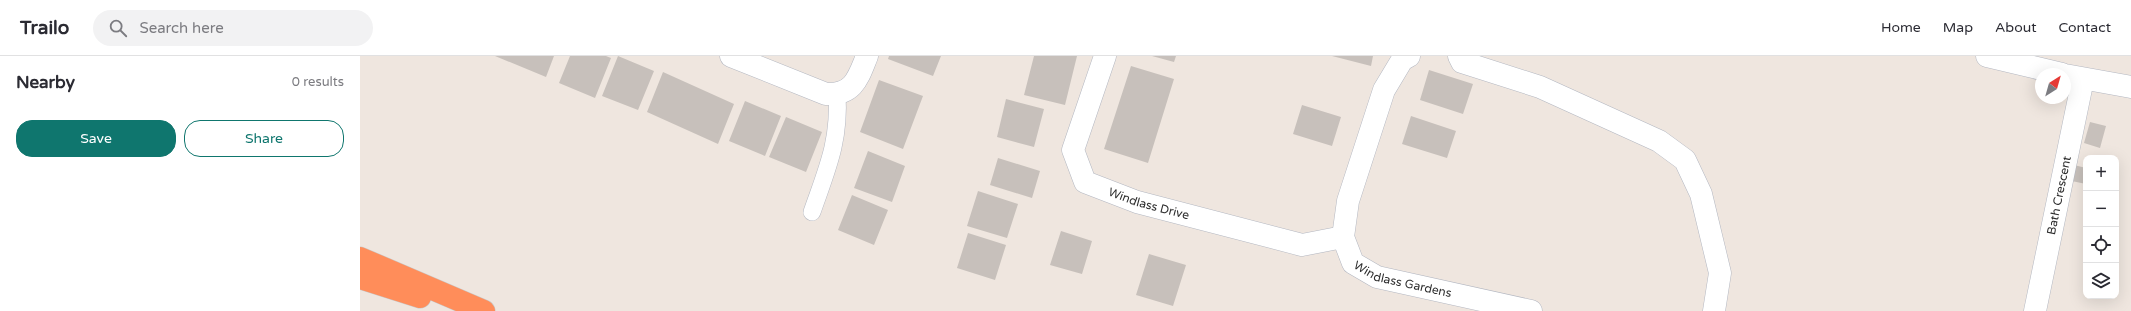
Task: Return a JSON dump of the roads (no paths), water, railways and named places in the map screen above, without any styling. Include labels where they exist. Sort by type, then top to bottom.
[{"type":"highway","points":[[360,258],[484,311]]},
{"type":"highway","points":[[360,278],[465,311]]},
{"type":"street","points":[[731,56],[826,94],[837,94],[850,88],[867,56]]},
{"type":"street","name":"Windlass Drive","points":[[1105,56],[1073,150],[1085,182],[1137,202],[1302,245],[1343,237]]},
{"type":"street","name":"Windlass Gardens","points":[[1409,56],[1402,60],[1384,90],[1348,201],[1343,237],[1353,263],[1377,277],[1531,311]]},
{"type":"street","points":[[1459,56],[1462,62],[1540,87],[1659,141],[1685,160],[1701,194],[1720,274],[1714,311]]},
{"type":"street","points":[[1993,57],[2038,68]]},
{"type":"street","points":[[2071,76],[2131,87]]},
{"type":"street","name":"Bath Crescent","points":[[2035,311],[2066,104]]},
{"type":"lane","points":[[812,212],[835,146],[838,116],[837,94]]}]
